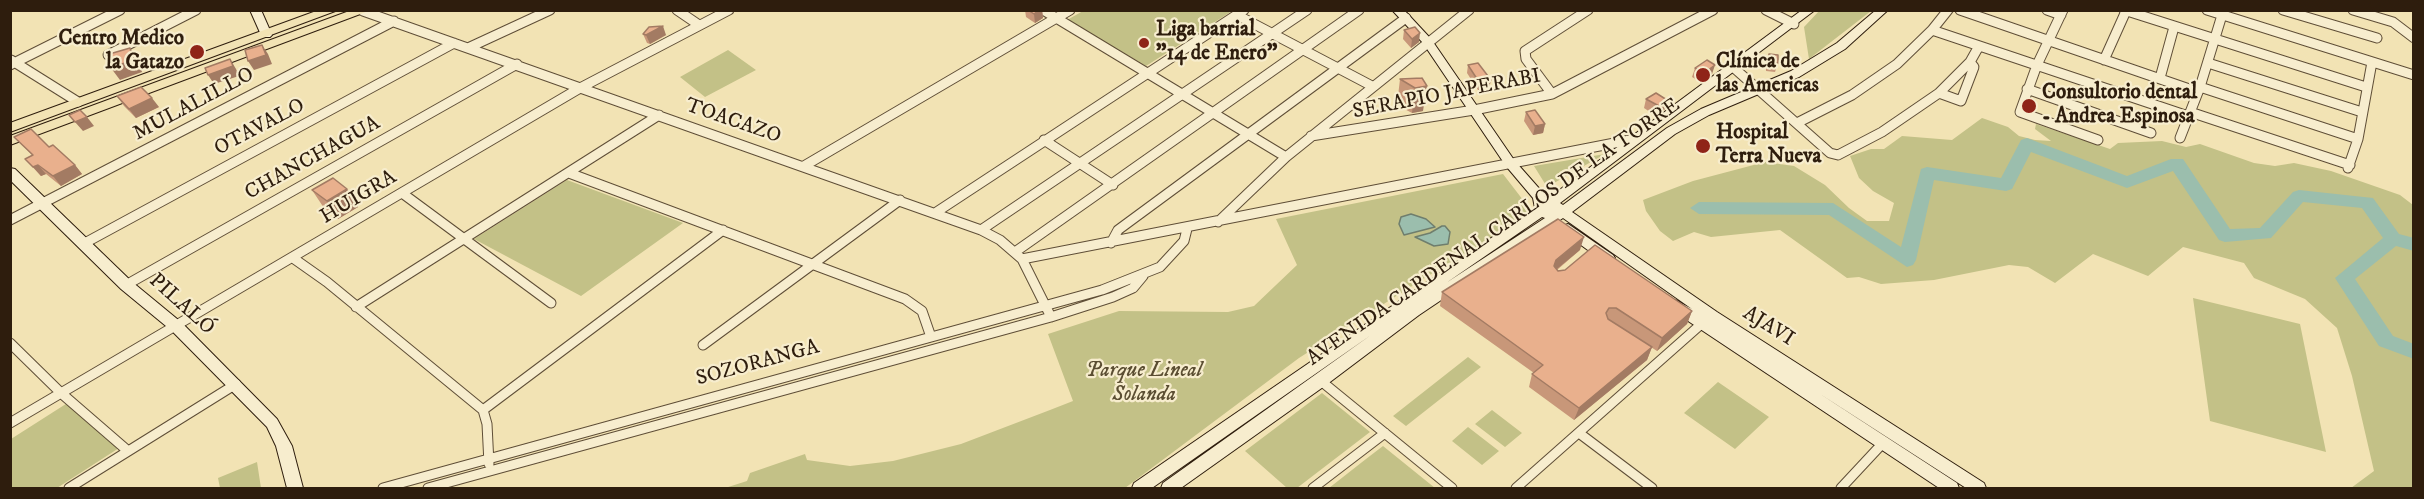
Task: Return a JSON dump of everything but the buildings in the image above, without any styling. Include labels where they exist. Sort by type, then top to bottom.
[{"type":"main road","points":[[10,128],[332,10]]},
{"type":"main road","points":[[10,141],[363,11]]},
{"type":"street","points":[[12,62],[120,10]]},
{"type":"street","points":[[108,55],[196,10]]},
{"type":"street","points":[[255,10],[266,35]]},
{"type":"street","points":[[470,47],[550,10]]},
{"type":"street","points":[[677,10],[699,25]]},
{"type":"street","name":"HUIGRA","points":[[10,423],[177,327],[580,88],[729,10]]},
{"type":"street","points":[[1043,10],[1286,157]]},
{"type":"street","points":[[804,166],[1070,10]]},
{"type":"street","points":[[981,230],[1307,10]]},
{"type":"street","points":[[1019,256],[1113,185],[1359,10]]},
{"type":"street","points":[[1218,222],[1232,206],[1286,157],[1427,41],[1469,10]]},
{"type":"street","points":[[1552,94],[1526,59],[1525,51],[1588,10]]},
{"type":"street","name":"SERAPIO JAPERABI","points":[[1311,136],[1474,110],[1552,94],[1713,10]]},
{"type":"street","points":[[1766,10],[1794,24]]},
{"type":"street","name":"AVENIDA CARDENAL CARLOS DE LA TORRE","points":[[1169,489],[1321,381],[1549,208],[1635,139],[1810,10]]},
{"type":"street","name":"AVENIDA CARDENAL CARLOS DE LA TORRE","points":[[1140,489],[1549,208],[1688,120],[1795,74],[1841,46],[1883,10]]},
{"type":"street","points":[[1797,123],[1861,88],[1897,64],[1932,30],[1948,10]]},
{"type":"street","points":[[1960,10],[2103,60],[2358,139]]},
{"type":"street","points":[[2047,10],[2062,13],[2037,64],[2020,112],[2098,140]]},
{"type":"street","points":[[2207,10],[2414,75]]},
{"type":"street","points":[[2283,10],[2377,38]]},
{"type":"street","points":[[2353,10],[2393,22],[2414,38]]},
{"type":"street","name":"TOACAZO","points":[[363,11],[470,47],[981,230],[1019,256],[1051,317]]},
{"type":"street","points":[[2103,60],[2125,11],[2366,87]]},
{"type":"street","points":[[935,213],[1146,72],[1241,13],[1273,33],[1372,86]]},
{"type":"street","points":[[1111,243],[1118,230],[1340,68],[1402,14]]},
{"type":"street","name":"AJAVI","points":[[1402,14],[1427,41],[1510,163],[1589,252],[1707,320],[1978,489]]},
{"type":"street","points":[[2180,138],[2208,63],[2222,15]]},
{"type":"street","name":"MULALILLO","points":[[10,220],[394,21]]},
{"type":"street","points":[[2160,78],[2174,27]]},
{"type":"street","points":[[1932,30],[2349,166],[2358,139],[2372,62]]},
{"type":"street","name":"OTAVALO","points":[[83,244],[454,43]]},
{"type":"street","points":[[1734,68],[1830,153],[1838,155],[1882,132],[1939,93],[1970,62],[1979,46]]},
{"type":"street","points":[[12,62],[78,102]]},
{"type":"street","points":[[1939,93],[1955,101],[1961,101],[1974,67],[1970,62]]},
{"type":"street","points":[[2208,63],[2362,112]]},
{"type":"street","name":"CHANCHAGUA","points":[[126,285],[517,64]]},
{"type":"street","points":[[2027,89],[2151,134]]},
{"type":"street","points":[[356,307],[659,115]]},
{"type":"street","points":[[1019,256],[1187,229],[1635,139]]},
{"type":"street","points":[[1044,140],[1083,163],[1113,185]]},
{"type":"street","name":"PILALÓ","points":[[10,172],[41,205],[126,285],[177,327],[236,384],[272,423],[284,446],[295,489]]},
{"type":"street","points":[[568,173],[915,304],[922,311],[931,337]]},
{"type":"street","points":[[402,193],[551,303]]},
{"type":"street","points":[[703,345],[900,200]]},
{"type":"street","name":"AJAVI","points":[[1549,208],[1882,444],[1951,489]]},
{"type":"street","name":"SOZORANGA","points":[[428,489],[1051,317],[1113,297],[1133,288],[1143,276],[1174,254],[1184,241],[1187,229]]},
{"type":"street","points":[[483,410],[723,230]]},
{"type":"street","points":[[293,258],[483,410],[487,424],[490,471]]},
{"type":"street","name":"SOZORANGA","points":[[383,489],[1047,306],[1143,276]]},
{"type":"street","points":[[1516,489],[1707,320]]},
{"type":"street","points":[[12,346],[128,452]]},
{"type":"street","points":[[1651,354],[1661,360]]},
{"type":"street","points":[[1321,381],[1452,489]]},
{"type":"street","points":[[69,489],[236,384]]},
{"type":"street","points":[[1313,489],[1385,433]]},
{"type":"street","points":[[1579,433],[1652,489]]},
{"type":"street","points":[[1841,489],[1882,444]]},
{"type":"green space","points":[[1820,10],[1871,11],[1809,59],[1804,27]]},
{"type":"green space","name":"Liga barrial \"14 de Enero\"","points":[[1083,11],[1232,11],[1146,66],[1067,20]]},
{"type":"green space","points":[[728,50],[756,70],[705,97],[680,77]]},
{"type":"green space","points":[[1982,118],[2008,127],[2019,136],[2035,140],[2051,141],[2035,129],[2036,124],[2110,149],[2118,143],[2162,141],[2186,147],[2200,144],[2254,163],[2275,166],[2294,163],[2331,171],[2400,195],[2413,205],[2413,488],[2351,488],[2374,471],[2352,376],[2337,328],[2305,299],[2254,278],[2244,263],[2183,247],[2148,276],[2093,254],[2055,283],[2028,267],[2009,265],[1934,280],[1881,284],[1859,277],[1847,278],[1780,230],[1711,237],[1694,232],[1673,241],[1660,231],[1646,211],[1643,200],[1693,181],[1765,162],[1794,166],[1825,185],[1849,208],[1867,221],[1889,221],[1894,203],[1873,191],[1859,178],[1850,156],[1871,149],[1884,149],[1902,136],[1952,140]]},
{"type":"green space","points":[[1605,154],[1547,187],[1534,166]]},
{"type":"green space","name":"Parque Lineal Solanda","points":[[1503,174],[1533,213],[1423,279],[1299,358],[1125,488],[725,488],[747,481],[750,473],[805,454],[807,460],[850,466],[893,461],[961,444],[1073,401],[1048,334],[1119,311],[1228,312],[1254,306],[1297,265],[1276,219]]},
{"type":"green space","points":[[567,180],[683,223],[581,296],[474,239]]},
{"type":"green space","points":[[2193,298],[2300,324],[2326,452],[2210,421]]},
{"type":"green space","points":[[1468,357],[1481,367],[1406,426],[1393,416]]},
{"type":"green space","points":[[1718,382],[1769,417],[1735,449],[1684,413]]},
{"type":"green space","points":[[1322,393],[1370,432],[1297,488],[1287,488],[1245,451]]},
{"type":"green space","points":[[69,402],[119,448],[57,488],[11,488],[11,439]]},
{"type":"green space","points":[[1492,410],[1522,433],[1505,447],[1475,424]]},
{"type":"green space","points":[[1468,427],[1499,451],[1482,465],[1452,441]]},
{"type":"green space","points":[[1383,446],[1435,488],[1329,488],[1366,459]]},
{"type":"green space","points":[[257,462],[261,488],[220,488],[218,478]]},
{"type":"shaded area","points":[[1411,214],[1426,219],[1435,227],[1404,235],[1399,224],[1401,217]]},
{"type":"shaded area","points":[[1442,226],[1450,232],[1448,244],[1434,246],[1415,237],[1430,233]]},
{"type":"waterway","points":[[1699,208],[1833,209],[1907,260],[1927,173],[2006,185],[2027,144],[2127,182],[2177,163],[2225,236],[2265,234],[2299,196],[2367,202],[2393,239]]},
{"type":"waterway","points":[[2393,239],[2414,245]]},
{"type":"waterway","points":[[2393,239],[2344,278],[2386,341],[2414,352]]},
{"type":"place","name":"Liga barrial \"14 de Enero\"","points":[[1144,43]]},
{"type":"place","name":"Centro Medico la Gatazo","points":[[197,52]]},
{"type":"place","name":"Clínica de las Americas","points":[[1703,75]]},
{"type":"place","name":"Consultorio dental - Andrea Espinosa","points":[[2029,106]]},
{"type":"place","name":"Hospital Terra Nueva","points":[[1703,146]]}]
